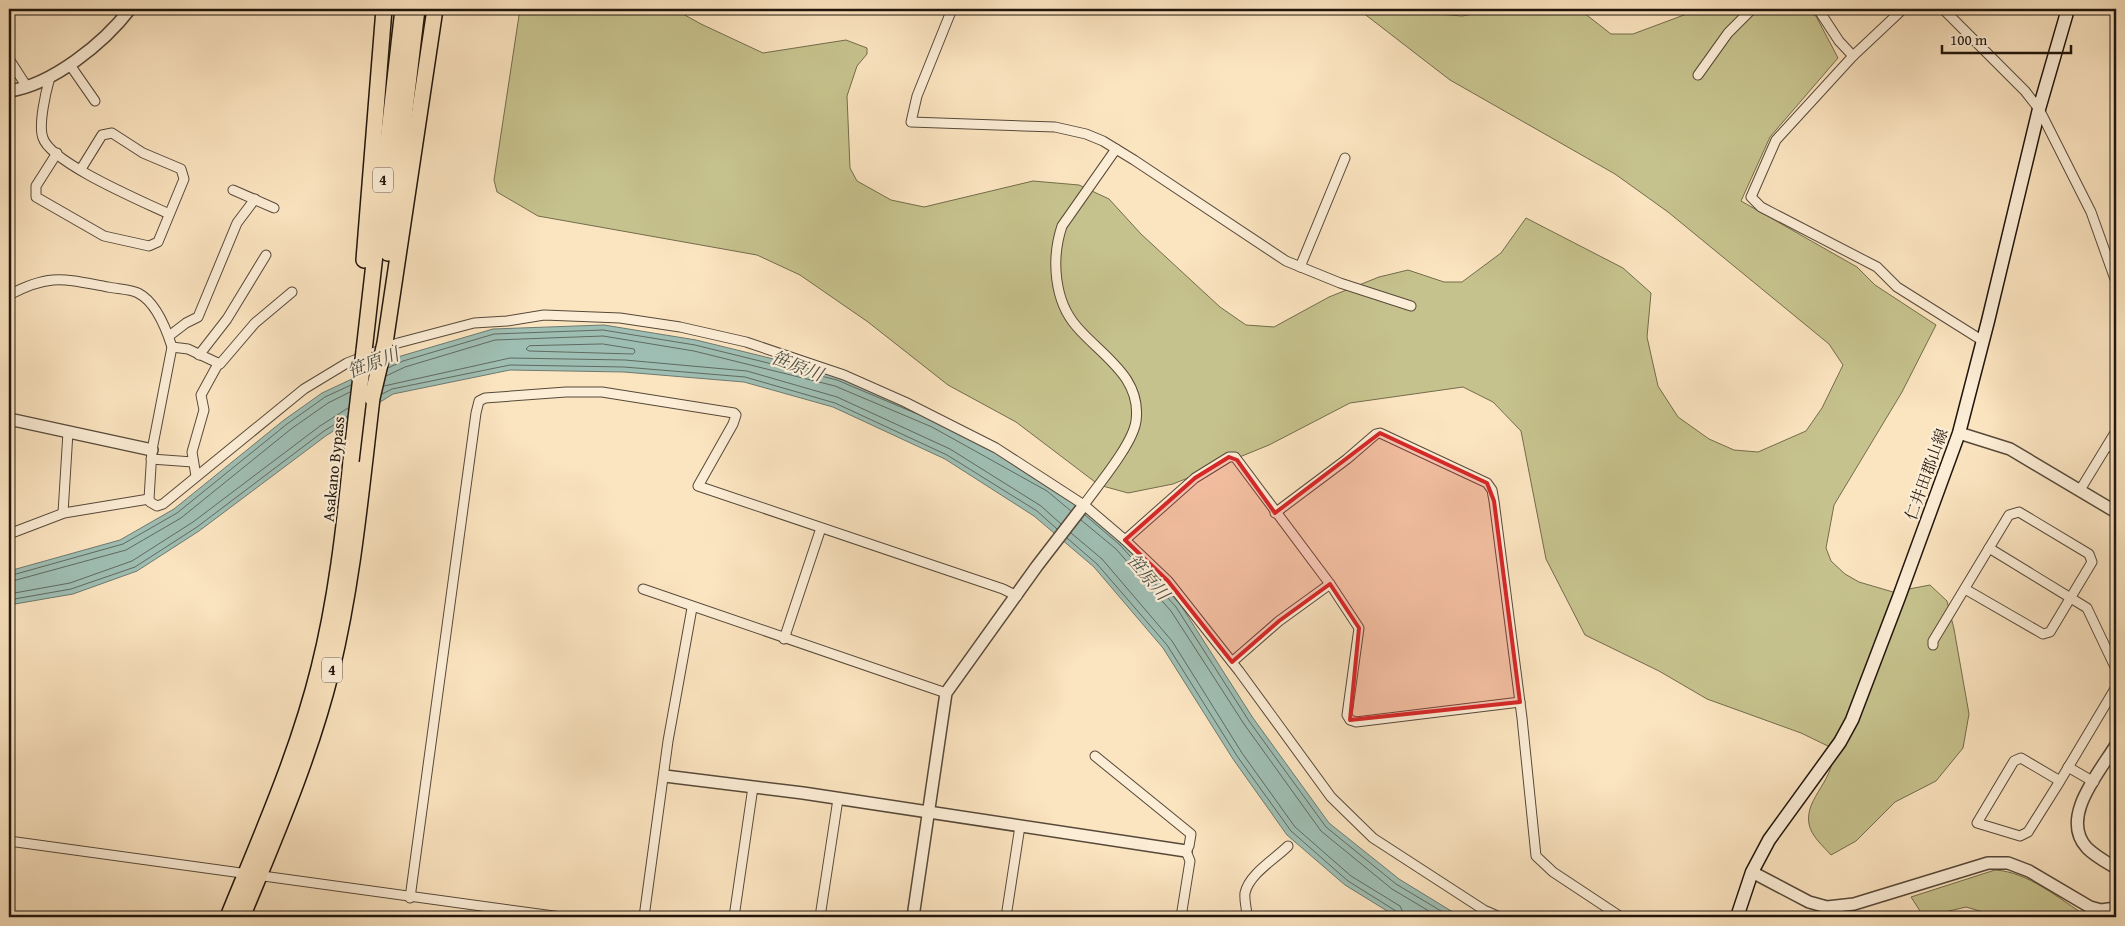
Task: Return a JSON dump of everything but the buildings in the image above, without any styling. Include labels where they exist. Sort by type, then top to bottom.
[{"type":"highway","points":[[364,351],[362,292],[384,9]]},
{"type":"highway","name":"Asakano Bypass","points":[[242,917],[253,874],[319,669],[342,553],[403,9]]},
{"type":"highway","name":"Asakano Bypass","points":[[228,917],[253,874],[297,784],[315,731],[341,628],[353,555],[372,398],[381,344],[416,9]]},
{"type":"highway","points":[[381,344],[435,9]]},
{"type":"main road","name":"仁井田郡山線","points":[[1737,917],[1752,872],[1769,840],[1840,742],[1852,720],[1959,433],[2039,109],[2068,9]]},
{"type":"street","points":[[9,91],[28,87],[70,65],[118,24],[130,9]]},
{"type":"street","points":[[952,9],[917,96],[911,122],[1069,129],[1103,141],[1258,243],[1300,267],[1411,306]]},
{"type":"street","points":[[1698,75],[1728,33],[1752,9]]},
{"type":"street","points":[[1818,9],[1839,41],[1853,56]]},
{"type":"street","points":[[1903,9],[1853,56],[1776,140],[1751,198],[1761,207],[1877,267],[1897,287],[1983,341]]},
{"type":"street","points":[[1943,9],[2025,91],[2039,109],[2091,212],[2116,282]]},
{"type":"street","points":[[9,59],[28,87]]},
{"type":"street","points":[[70,65],[95,101]]},
{"type":"street","points":[[50,77],[42,135],[47,145],[81,170],[169,214]]},
{"type":"street","points":[[57,153],[36,186],[35,195],[82,225],[104,236],[152,246],[158,242],[184,179],[181,169],[143,153],[114,134],[102,135],[81,170]]},
{"type":"street","points":[[913,917],[946,692],[1130,440],[1136,422],[1134,392],[1122,372],[1078,328],[1061,302],[1057,277],[1057,240],[1062,226],[1116,149]]},
{"type":"street","points":[[1300,267],[1345,158]]},
{"type":"street","points":[[233,190],[274,208]]},
{"type":"street","points":[[169,336],[186,323],[198,317],[237,223],[255,200]]},
{"type":"street","points":[[200,355],[227,319],[266,255]]},
{"type":"street","points":[[9,295],[28,285],[57,278],[137,292],[154,307],[172,346],[152,454],[149,498],[152,505],[163,504],[304,389],[347,362],[398,342],[474,323],[507,321],[544,315],[620,318],[680,327],[746,342],[844,375],[905,402],[996,448],[1082,507],[1126,540],[1168,581],[1232,662],[1331,797],[1373,838],[1484,910],[1500,917]]},
{"type":"street","points":[[196,476],[193,449],[204,410],[201,395],[218,364],[255,323],[292,292]]},
{"type":"street","points":[[172,346],[188,349],[218,364]]},
{"type":"street","points":[[410,898],[479,401],[485,398],[566,392],[602,392],[734,413],[736,416],[734,424],[698,486],[1003,589],[1016,596]]},
{"type":"street","points":[[9,420],[193,462]]},
{"type":"street","points":[[2080,490],[2116,431]]},
{"type":"street","points":[[64,513],[68,432]]},
{"type":"street","points":[[1275,512],[1376,434],[1380,433],[1487,483],[1492,490],[1494,501],[1520,702],[1536,856],[1553,872],[1621,917]]},
{"type":"street","points":[[1959,433],[2010,449],[2116,512]]},
{"type":"street","points":[[2108,445],[2116,450]]},
{"type":"street","points":[[1126,540],[1195,478],[1232,456],[1238,460],[1330,584],[1359,628],[1347,715],[1350,720],[1356,722],[1520,702]]},
{"type":"street","points":[[9,534],[64,513],[149,498]]},
{"type":"street","points":[[1933,645],[1933,641],[2009,515],[2019,512],[2090,554],[2092,562],[2050,632],[2041,635],[1965,589]]},
{"type":"street","points":[[784,639],[821,528]]},
{"type":"street","points":[[1989,548],[2089,609],[2116,669]]},
{"type":"street","points":[[1232,662],[1279,621],[1330,584]]},
{"type":"street","points":[[643,590],[946,692]]},
{"type":"street","points":[[644,917],[665,776],[668,741],[692,608]]},
{"type":"street","points":[[2060,782],[2021,758],[2014,761],[1977,823],[2020,836],[2028,832],[2060,782],[2116,687]]},
{"type":"street","points":[[2116,745],[2078,809],[2077,827],[2080,838],[2088,849],[2116,868]]},
{"type":"street","points":[[1096,756],[1189,831],[1189,846],[1186,851]]},
{"type":"street","points":[[2068,767],[2094,782]]},
{"type":"street","points":[[665,776],[838,799],[1186,851]]},
{"type":"street","points":[[734,917],[753,787]]},
{"type":"street","points":[[820,917],[838,799]]},
{"type":"street","points":[[1006,917],[1020,826]]},
{"type":"street","points":[[9,841],[253,874],[410,898],[561,917]]},
{"type":"street","points":[[1247,917],[1245,902],[1248,886],[1288,846]]},
{"type":"street","points":[[1181,917],[1190,861],[1186,851]]},
{"type":"street","points":[[1752,872],[1809,902],[1827,907],[1854,904],[1988,863],[2008,863],[2029,870],[2090,907],[2101,910],[2116,908]]},
{"type":"highlighted area","points":[[1380,433],[1487,483],[1494,501],[1520,702],[1350,720],[1359,628],[1330,584],[1279,621],[1232,662],[1168,581],[1125,540],[1195,478],[1229,457],[1237,460],[1275,513]]},
{"type":"shaded area","points":[[520,9],[674,9],[763,53],[846,40],[867,48],[867,54],[857,66],[847,96],[850,168],[857,181],[891,200],[924,207],[1033,181],[1079,185],[1109,199],[1141,234],[1220,307],[1246,325],[1274,327],[1329,297],[1379,277],[1408,270],[1444,282],[1462,282],[1501,253],[1526,218],[1623,268],[1651,293],[1647,337],[1658,386],[1678,417],[1709,439],[1734,450],[1758,452],[1806,431],[1822,408],[1843,365],[1829,344],[1668,212],[1615,174],[1450,80],[1358,9],[1411,9],[1414,12],[1462,16],[1502,9],[1579,9],[1611,34],[1633,34],[1700,9],[1801,9],[1816,16],[1838,58],[1770,137],[1741,201],[1857,267],[1875,285],[1936,325],[1902,392],[1834,505],[1826,548],[1831,561],[1845,574],[1859,582],[1893,592],[1930,585],[1947,601],[1954,629],[1969,714],[1963,748],[1936,781],[1895,802],[1856,841],[1831,855],[1812,833],[1809,824],[1809,814],[1811,805],[1830,769],[1833,759],[1832,748],[1801,733],[1707,699],[1659,671],[1585,635],[1546,559],[1521,431],[1493,402],[1463,387],[1350,403],[1269,445],[1173,484],[1128,493],[1099,485],[1016,422],[948,385],[868,322],[800,275],[757,255],[538,216],[497,192],[494,180]]},
{"type":"shaded area","points":[[1995,870],[2008,872],[2032,881],[2088,917],[2001,917],[1966,907],[1924,917],[1911,897]]},
{"type":"water","name":"笹原川","points":[[604,325],[696,340],[839,375],[936,417],[1054,482],[1124,541],[1180,604],[1253,718],[1329,823],[1399,879],[1461,917],[1397,917],[1345,885],[1287,835],[1233,759],[1163,648],[1094,567],[1034,516],[945,459],[833,407],[744,382],[624,372],[510,370],[393,394],[327,435],[199,531],[137,571],[73,594],[9,605],[9,571],[120,540],[174,509],[284,420],[322,393],[401,356],[493,329]]}]
